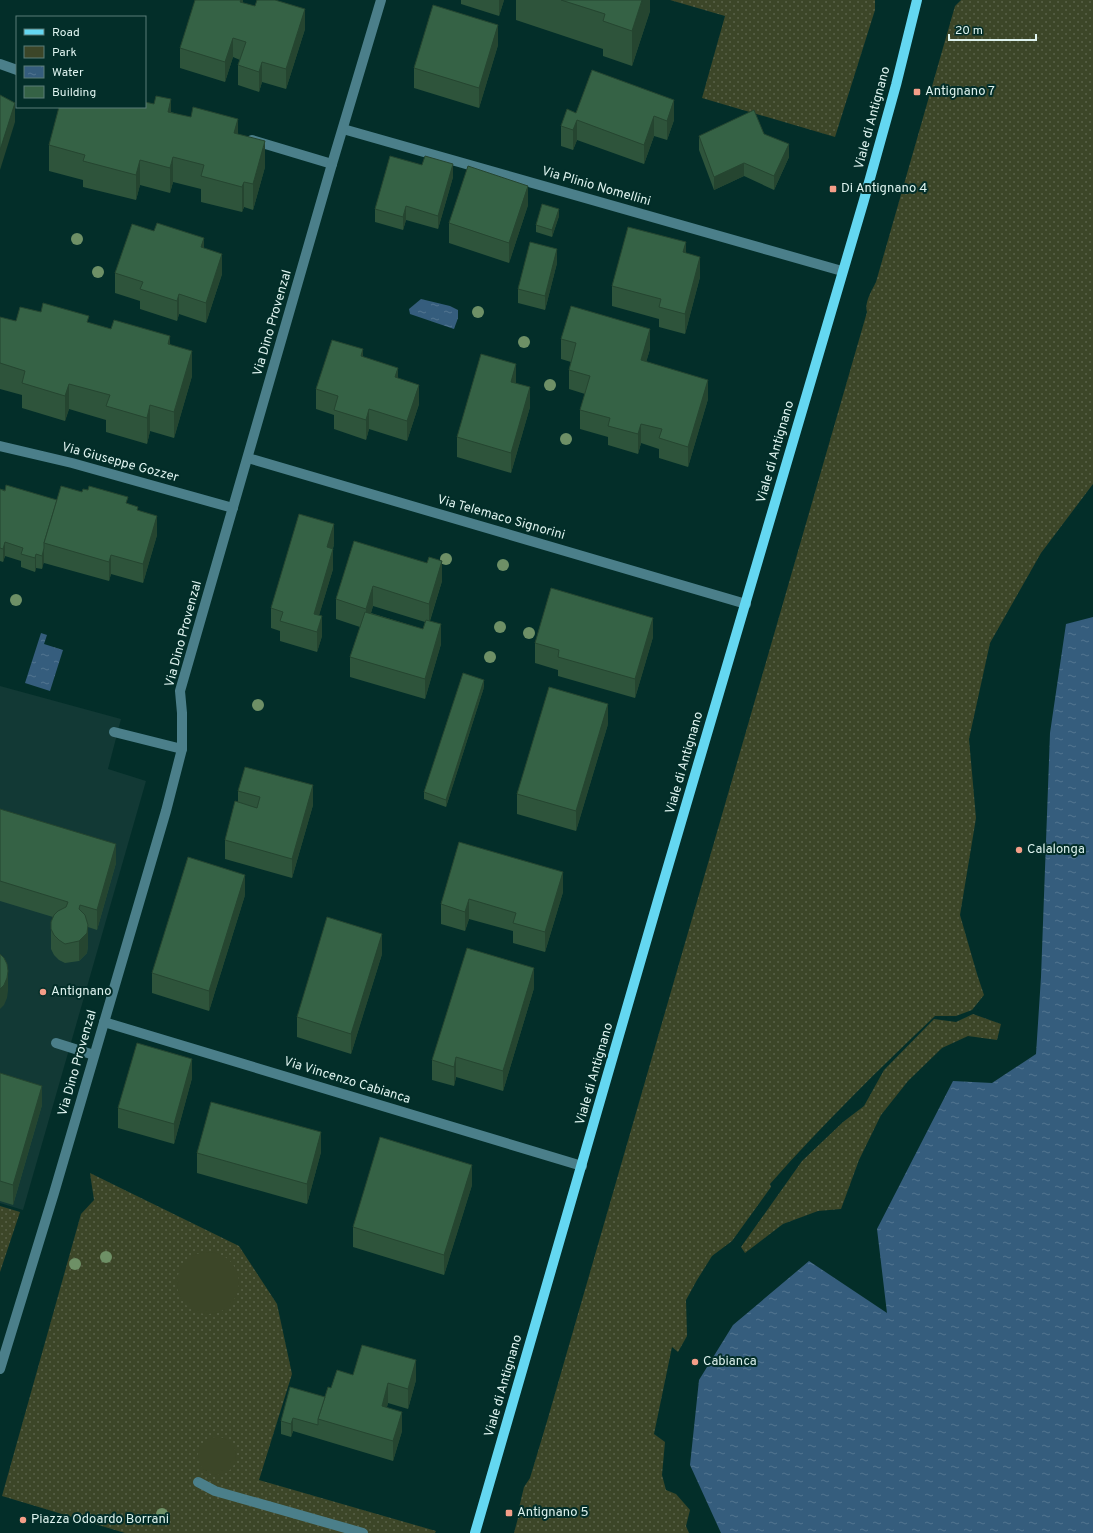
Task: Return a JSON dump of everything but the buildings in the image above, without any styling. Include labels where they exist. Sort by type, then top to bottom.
[{"type":"main road","name":"Viale di Antignano","points":[[476,1533],[659,897],[880,143],[917,0]]},
{"type":"street","name":"Via Dino Provenzal","points":[[0,1369],[166,811],[182,749],[182,713],[180,691],[332,164],[381,0]]},
{"type":"street","points":[[0,64],[16,70]]},
{"type":"street","name":"Via Plinio Nomellini","points":[[343,129],[842,271]]},
{"type":"street","points":[[241,136],[332,164]]},
{"type":"street","name":"Via Giuseppe Gozzer","points":[[0,446],[72,463],[233,508]]},
{"type":"street","name":"Via Telemaco Signorini","points":[[248,458],[746,604]]},
{"type":"street","points":[[114,732],[182,749]]},
{"type":"street","name":"Via Vincenzo Cabianca","points":[[104,1022],[582,1166]]},
{"type":"street","points":[[56,1043],[94,1055]]},
{"type":"street","points":[[198,1482],[215,1491],[363,1533]]},
{"type":"shaded area","name":"Antignano","points":[[0,686],[121,719],[108,769],[146,781],[23,1210],[0,1203]]},
{"type":"green space","points":[[670,0],[875,0],[875,10],[835,137],[702,98],[725,16]]},
{"type":"green space","points":[[961,0],[1093,0],[1093,484],[1041,553],[990,643],[969,739],[976,818],[960,915],[984,995],[972,1010],[956,1016],[935,1016],[871,1077],[770,1184],[771,1187],[732,1241],[712,1256],[686,1300],[687,1336],[678,1352],[672,1347],[654,1434],[665,1442],[662,1475],[666,1490],[676,1494],[690,1510],[686,1526],[689,1533],[514,1533],[524,1487],[530,1478],[548,1418],[867,312],[867,301],[876,282],[955,6]]},
{"type":"green space","points":[[973,1014],[1001,1024],[997,1040],[968,1036],[942,1048],[908,1081],[881,1115],[859,1160],[841,1209],[818,1211],[783,1224],[745,1253],[741,1247],[802,1161],[843,1122],[864,1106],[884,1070],[934,1019],[956,1022]]},
{"type":"green space","points":[[90,1173],[239,1246],[277,1304],[292,1374],[259,1480],[436,1531],[435,1533],[125,1533],[2,1496],[81,1214],[94,1200]]},
{"type":"green space","points":[[0,1206],[20,1212],[0,1272]]},
{"type":"green space","points":[[208,1252],[220,1255],[230,1261],[236,1271],[239,1283],[236,1295],[230,1305],[220,1311],[208,1314],[196,1311],[186,1305],[180,1295],[177,1283],[180,1271],[186,1261],[196,1255]]},
{"type":"green space","points":[[213,1437],[221,1437],[228,1440],[233,1445],[236,1456],[233,1467],[228,1472],[221,1475],[213,1475],[206,1472],[201,1467],[198,1460],[198,1452],[201,1445],[206,1440]]},
{"type":"water","points":[[421,299],[450,306],[458,310],[458,318],[454,329],[410,314],[409,309]]},
{"type":"water","points":[[1093,617],[1093,1533],[721,1533],[690,1465],[699,1380],[733,1325],[809,1261],[887,1313],[877,1229],[953,1081],[992,1083],[1036,1054],[1041,977],[1050,733],[1066,624]]},
{"type":"water","points":[[41,633],[47,635],[44,644],[63,650],[50,691],[25,683]]},
{"type":"place","name":"Antignano 7","points":[[917,92]]},
{"type":"place","name":"Di Antignano 4","points":[[833,189]]},
{"type":"place","name":"Calalonga","points":[[1019,850]]},
{"type":"place","name":"Antignano","points":[[43,992]]},
{"type":"place","name":"Cabianca","points":[[695,1362]]},
{"type":"place","name":"Antignano 5","points":[[509,1513]]},
{"type":"place","name":"Piazza Odoardo Borrani","points":[[23,1520]]}]
